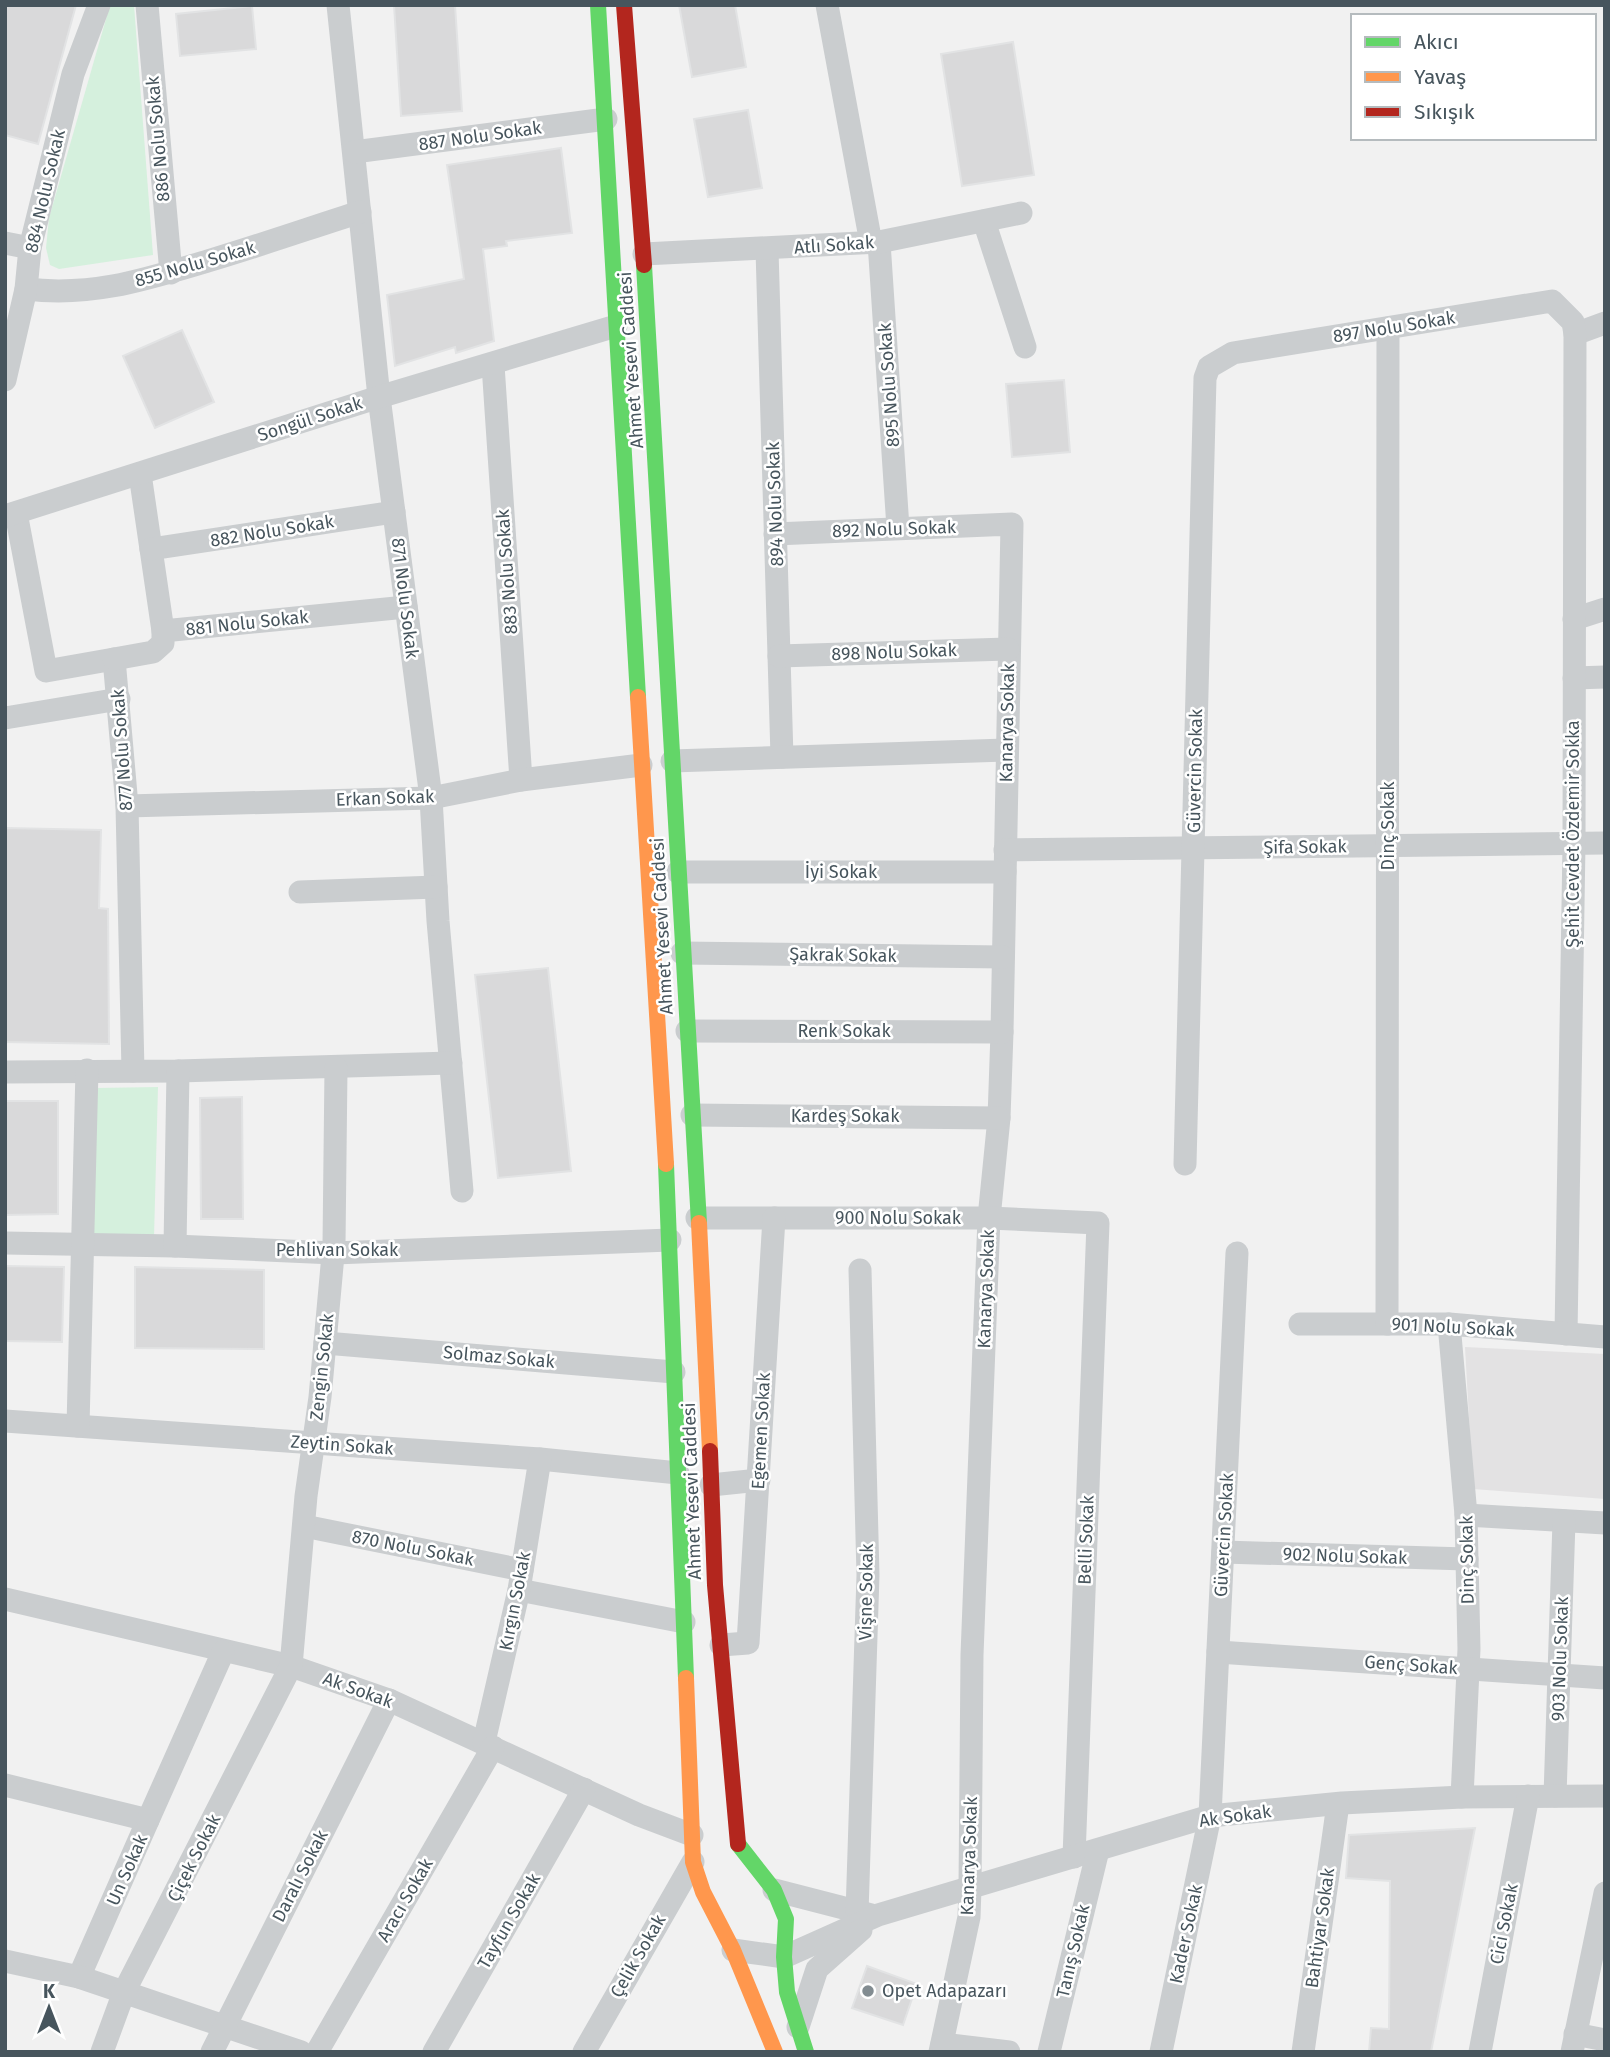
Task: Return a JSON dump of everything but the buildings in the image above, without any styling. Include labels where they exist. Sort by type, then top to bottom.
[{"type":"main road","name":"Ahmet Yesevi Caddesi","points":[[598,5],[670,1240],[684,1622],[697,1836],[693,1861],[704,1892],[733,1950],[775,2052]]},
{"type":"main road","name":"Ahmet Yesevi Caddesi","points":[[624,5],[644,254],[732,1843],[774,1891]]},
{"type":"main road","points":[[774,1891],[786,1919],[784,1957],[787,1992],[806,2052]]},
{"type":"street","name":"884 Nolu Sokak","points":[[5,380],[26,289],[30,248],[73,74],[99,5]]},
{"type":"street","name":"886 Nolu Sokak","points":[[147,5],[171,273]]},
{"type":"street","name":"871 Nolu Sokak","points":[[338,5],[379,397],[431,798],[462,1191]]},
{"type":"street","name":"895 Nolu Sokak","points":[[827,5],[875,243],[898,528]]},
{"type":"street","name":"887 Nolu Sokak","points":[[354,152],[606,119]]},
{"type":"street","name":"855 Nolu Sokak","points":[[26,289],[56,293],[102,290],[171,273],[360,212]]},
{"type":"street","name":"Atlı Sokak","points":[[644,254],[875,243],[1021,213]]},
{"type":"street","points":[[984,221],[1024,347]]},
{"type":"street","points":[[5,243],[30,248]]},
{"type":"street","name":"894 Nolu Sokak","points":[[767,250],[782,757]]},
{"type":"street","name":"897 Nolu Sokak","points":[[1205,377],[1209,367],[1233,353],[1552,301],[1573,322],[1575,334]]},
{"type":"street","points":[[1575,334],[1605,323]]},
{"type":"street","name":"Songül Sokak","points":[[11,515],[379,397],[616,326]]},
{"type":"street","name":"Dinç Sokak","points":[[1387,1324],[1388,328]]},
{"type":"street","name":"Şehit Cevdet Özdemir Sokka","points":[[1566,1334],[1574,844],[1575,334]]},
{"type":"street","name":"883 Nolu Sokak","points":[[493,365],[521,780]]},
{"type":"street","name":"Güvercin Sokak","points":[[1185,1164],[1205,377]]},
{"type":"street","name":"881 Nolu Sokak","points":[[140,474],[163,631],[405,607]]},
{"type":"street","name":"882 Nolu Sokak","points":[[151,549],[394,512]]},
{"type":"street","points":[[11,515],[53,709]]},
{"type":"street","name":"892 Nolu Sokak","points":[[775,534],[1012,524]]},
{"type":"street","name":"Kanarya Sokak","points":[[941,2048],[969,1917],[972,1655],[989,1218],[999,1118],[1002,1032],[1012,524]]},
{"type":"street","points":[[1574,619],[1605,609]]},
{"type":"street","points":[[46,671],[153,652],[163,643],[163,631]]},
{"type":"street","name":"898 Nolu Sokak","points":[[779,656],[1008,649]]},
{"type":"street","name":"877 Nolu Sokak","points":[[114,659],[127,806],[134,1071]]},
{"type":"street","points":[[1574,678],[1605,677]]},
{"type":"street","points":[[5,718],[119,699]]},
{"type":"street","points":[[672,761],[1006,750]]},
{"type":"street","name":"Erkan Sokak","points":[[127,806],[431,798],[521,780],[641,765]]},
{"type":"street","name":"Şifa Sokak","points":[[1005,861],[1193,848],[1605,844]]},
{"type":"street","name":"İyi Sokak","points":[[678,872],[1005,861]]},
{"type":"street","points":[[300,891],[436,887]]},
{"type":"street","name":"Şakrak Sokak","points":[[682,953],[1003,957]]},
{"type":"street","name":"Renk Sokak","points":[[687,1031],[1002,1032]]},
{"type":"street","points":[[5,1072],[335,1068],[451,1063]]},
{"type":"street","name":"Zengin Sokak","points":[[291,1666],[334,1253],[337,1153],[335,1068]]},
{"type":"street","points":[[78,1426],[88,1070]]},
{"type":"street","points":[[176,1246],[178,1071]]},
{"type":"street","name":"Kardeş Sokak","points":[[692,1115],[999,1118]]},
{"type":"street","name":"900 Nolu Sokak","points":[[697,1218],[989,1218],[1098,1223]]},
{"type":"street","name":"Egemen Sokak","points":[[721,1645],[748,1643],[774,1218]]},
{"type":"street","name":"Belli Sokak","points":[[1074,1857],[1098,1223]]},
{"type":"street","name":"Pehlivan Sokak","points":[[5,1243],[85,1243],[334,1253],[670,1240]]},
{"type":"street","name":"Güvercin Sokak","points":[[1210,1816],[1237,1253]]},
{"type":"street","name":"Vişne Sokak","points":[[860,1270],[868,1575],[868,1914]]},
{"type":"street","name":"901 Nolu Sokak","points":[[1300,1324],[1449,1324],[1605,1337]]},
{"type":"street","name":"Dinç Sokak","points":[[1449,1324],[1466,1515],[1468,1669],[1462,1797]]},
{"type":"street","name":"Solmaz Sokak","points":[[325,1343],[674,1372]]},
{"type":"street","name":"Zeytin Sokak","points":[[5,1421],[540,1459],[678,1473]]},
{"type":"street","name":"Kırgın Sokak","points":[[488,1745],[521,1580],[540,1459]]},
{"type":"street","points":[[711,1485],[759,1480]]},
{"type":"street","points":[[1466,1515],[1605,1524]]},
{"type":"street","name":"903 Nolu Sokak","points":[[1555,1796],[1564,1521]]},
{"type":"street","name":"870 Nolu Sokak","points":[[304,1526],[684,1622]]},
{"type":"street","name":"902 Nolu Sokak","points":[[1223,1552],[1467,1559]]},
{"type":"street","name":"Ak Sokak","points":[[5,1599],[291,1666],[389,1700],[584,1790],[697,1836]]},
{"type":"street","points":[[148,1820],[223,1652]]},
{"type":"street","name":"Genç Sokak","points":[[1218,1652],[1605,1678]]},
{"type":"street","name":"Çiçek Sokak","points":[[102,2052],[124,1992],[291,1666]]},
{"type":"street","name":"Daralı Sokak","points":[[212,2052],[222,2027],[389,1700]]},
{"type":"street","name":"Aracı Sokak","points":[[317,2052],[488,1745]]},
{"type":"street","name":"Un Sokak","points":[[5,1785],[148,1820],[79,1977]]},
{"type":"street","name":"Tayfun Sokak","points":[[434,2052],[584,1790]]},
{"type":"street","name":"Cici Sokak","points":[[1480,2052],[1528,1796]]},
{"type":"street","name":"Ak Sokak","points":[[784,1957],[868,1914],[970,1888],[1210,1816],[1338,1804],[1462,1797],[1605,1796]]},
{"type":"street","name":"Bahtiyar Sokak","points":[[1303,2052],[1338,1804]]},
{"type":"street","name":"Kader Sokak","points":[[1161,2052],[1210,1816]]},
{"type":"street","name":"Tanış Sokak","points":[[1049,2052],[1098,1850]]},
{"type":"street","name":"Çelik Sokak","points":[[584,2052],[693,1861]]},
{"type":"street","points":[[774,1891],[868,1914],[817,1969],[797,2030]]},
{"type":"street","points":[[1605,1893],[1600,1937],[1573,2043],[1605,2040]]},
{"type":"street","points":[[733,1950],[784,1957]]},
{"type":"street","points":[[5,1961],[79,1977],[301,2052]]},
{"type":"street","points":[[941,2048],[1009,2052]]},
{"type":"shaded area","points":[[1465,1347],[1605,1354],[1605,1499],[1473,1489]]},
{"type":"green space","points":[[110,5],[134,5],[153,255],[59,269],[50,265],[46,248],[49,218]]},
{"type":"green space","points":[[158,1087],[154,1237],[92,1235],[96,1088]]},
{"type":"traffic: fast","points":[[598,5],[638,697]]},
{"type":"traffic: fast","points":[[644,265],[699,1223]]},
{"type":"traffic: fast","points":[[666,1164],[686,1678]]},
{"type":"traffic: fast","points":[[738,1844],[774,1890],[786,1919],[784,1957],[787,1992],[806,2052]]},
{"type":"traffic: slow","points":[[638,697],[666,1164]]},
{"type":"traffic: slow","points":[[699,1223],[710,1451]]},
{"type":"traffic: slow","points":[[686,1678],[693,1862],[703,1892],[733,1950],[775,2052]]},
{"type":"traffic: jam","points":[[624,5],[644,265]]},
{"type":"traffic: jam","points":[[710,1451],[715,1585],[738,1844]]},
{"type":"place","name":"Opet Adapazarı","points":[[868,1991]]}]
